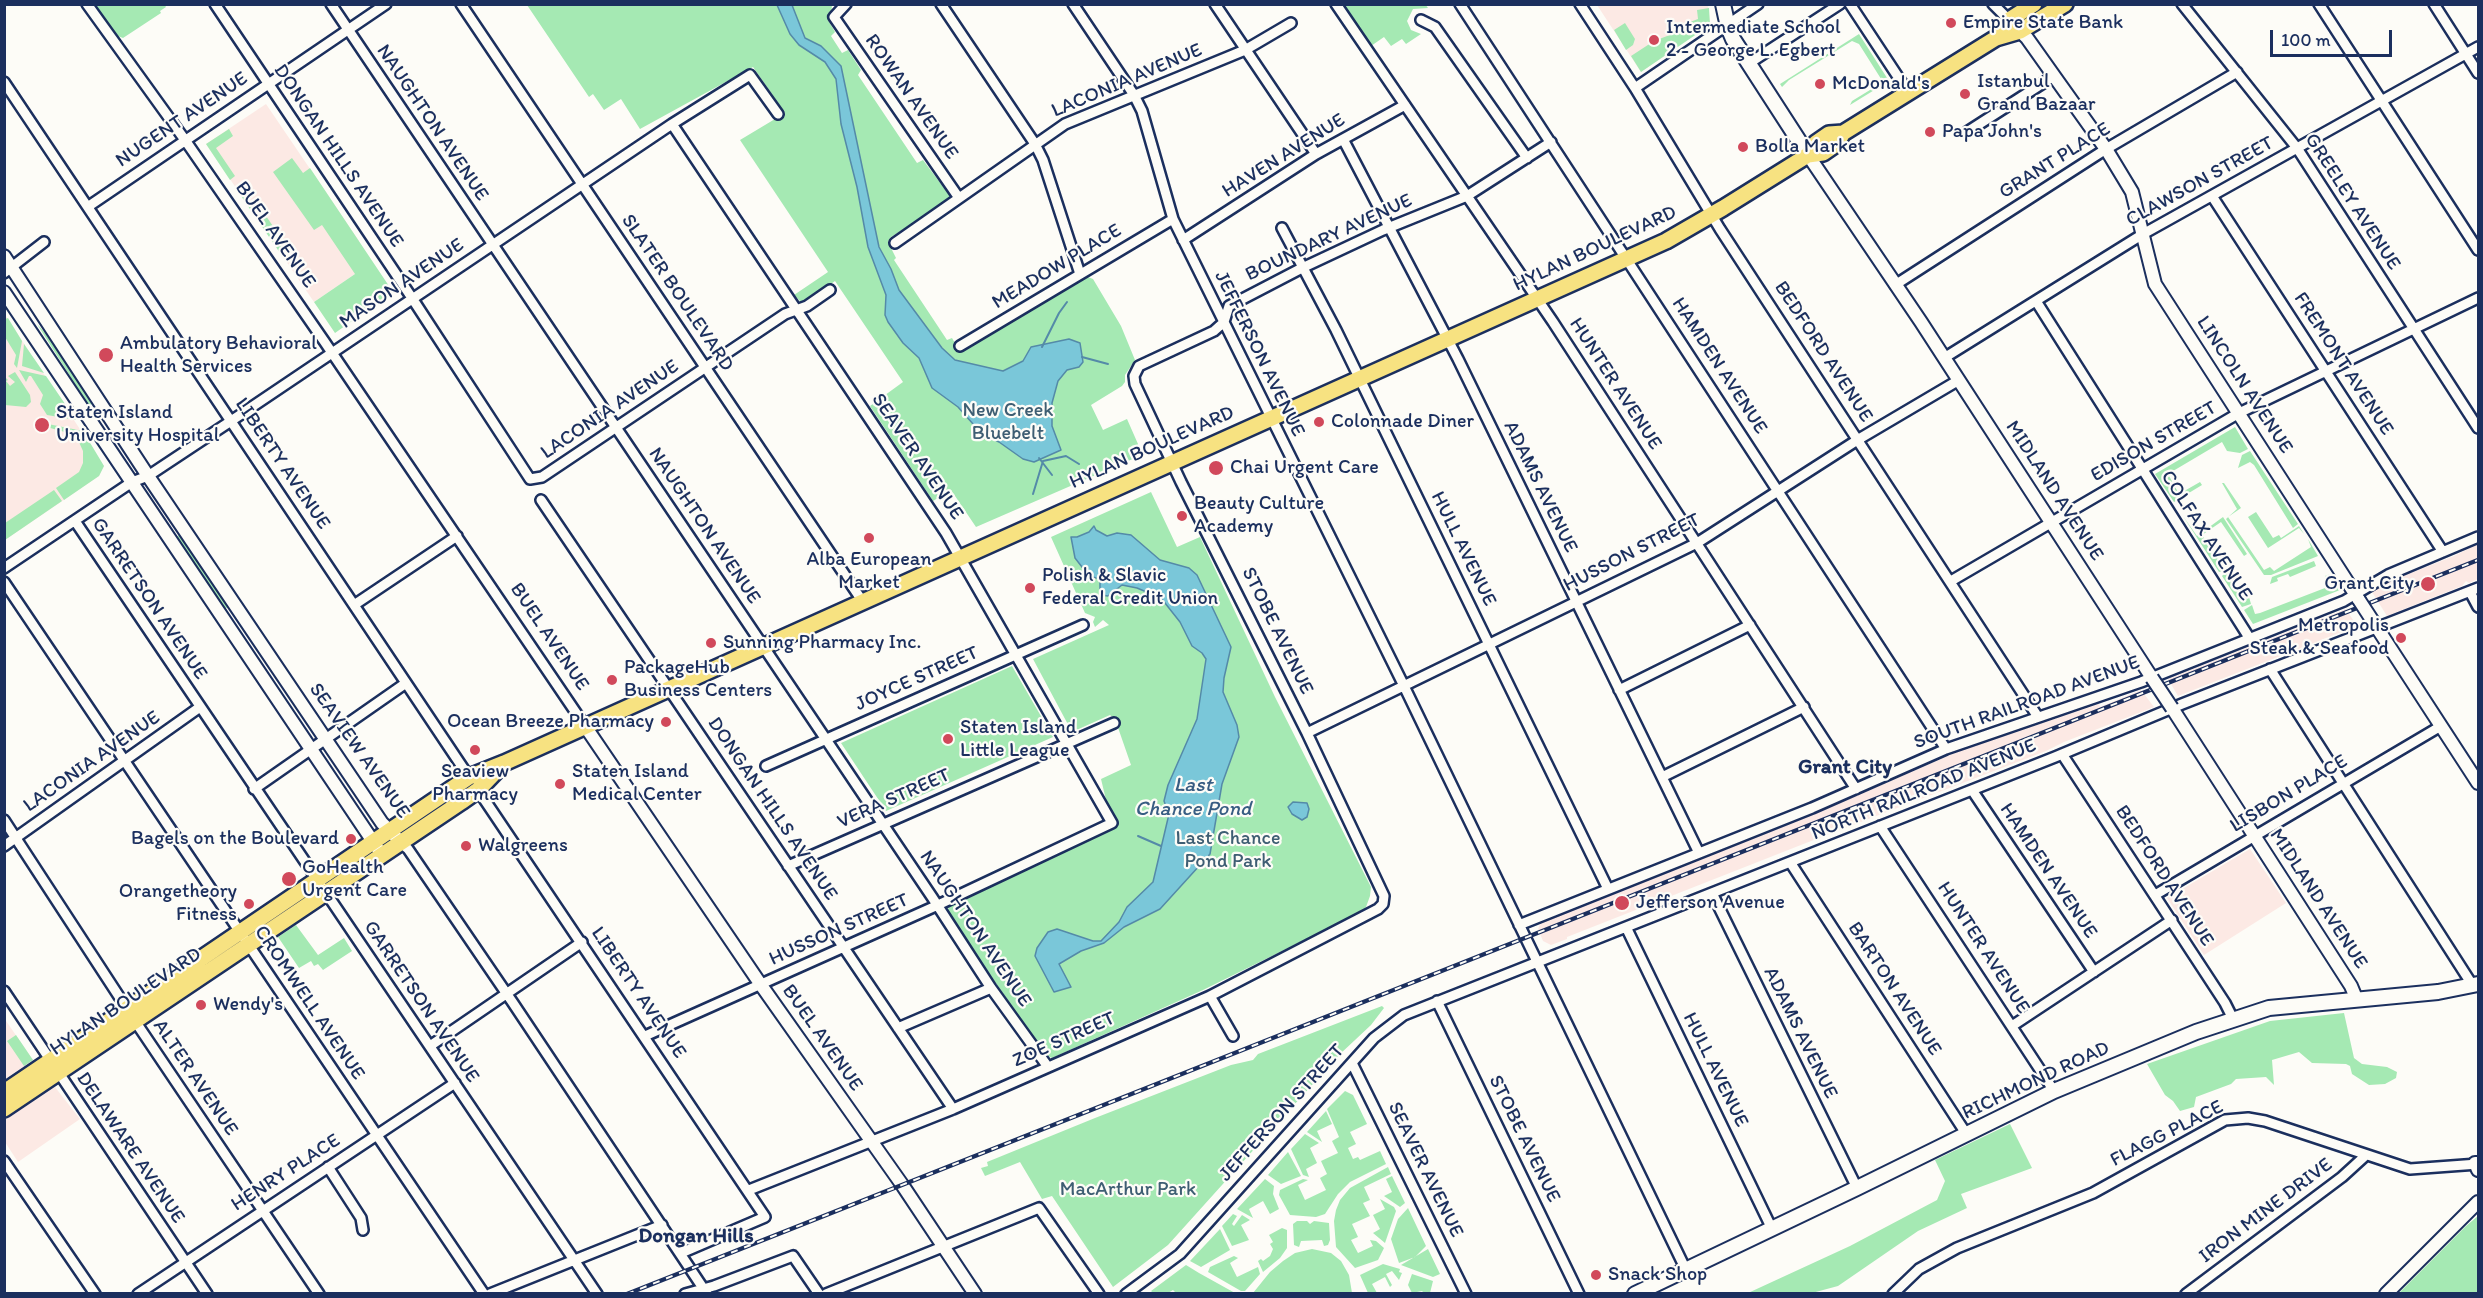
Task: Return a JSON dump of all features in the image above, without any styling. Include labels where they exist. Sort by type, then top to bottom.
[{"type":"main road","name":"MIDLAND AVENUE","points":[[1723,4],[1728,27],[1748,64],[1808,154]]},
{"type":"main road","name":"HYLAN BOULEVARD","points":[[2014,26],[2034,4]]},
{"type":"main road","name":"HYLAN BOULEVARD","points":[[4,1109],[54,1067],[131,1015],[240,932],[469,777],[1686,231],[1808,154],[1816,143],[1829,134],[1842,133],[2014,26],[2065,4]]},
{"type":"main road","name":"HYLAN BOULEVARD","points":[[131,1015],[249,946],[478,790],[504,763]]},
{"type":"main road","name":"RICHMOND ROAD","points":[[1635,1293],[1967,1135],[2054,1091],[2233,1019],[2269,1008],[2438,992],[2476,985]]},
{"type":"main road","name":"HYLAN BOULEVARD","points":[[4,1092],[54,1067]]},
{"type":"street","name":"BUEL AVENUE","points":[[87,4],[332,352],[761,985],[975,1293]]},
{"type":"street","name":"DONGAN HILLS AVENUE","points":[[215,4],[530,479]]},
{"type":"street","name":"NAUGHTON AVENUE","points":[[331,4],[883,823],[991,988],[1048,1067]]},
{"type":"street","name":"NUGENT AVENUE","points":[[89,206],[386,4]]},
{"type":"street","name":"SLATER BOULEVARD","points":[[460,4],[863,602]]},
{"type":"street","name":"ROWAN AVENUE","points":[[846,4],[834,17],[959,198]]},
{"type":"street","points":[[941,4],[1035,144],[1043,160],[1080,274]]},
{"type":"street","name":"JEFFERSON AVENUE","points":[[1073,4],[1134,95],[1142,111],[1173,219],[1404,686],[1686,1270]]},
{"type":"street","points":[[1215,4],[1316,154]]},
{"type":"street","name":"HUNTER AVENUE","points":[[1336,4],[1536,299],[1856,789]]},
{"type":"street","name":"HAMDEN AVENUE","points":[[1460,4],[1946,749]]},
{"type":"street","name":"BEDFORD AVENUE","points":[[1580,4],[1713,215],[2038,717]]},
{"type":"street","points":[[1635,88],[1728,27],[1758,4]]},
{"type":"street","points":[[1748,64],[1840,4]]},
{"type":"street","points":[[1850,4],[1908,92]]},
{"type":"street","name":"LINCOLN AVENUE","points":[[1993,4],[2014,26],[2054,76],[2106,149],[2132,192],[2155,284],[2478,783]]},
{"type":"street","name":"GREELEY AVENUE","points":[[2182,4],[2297,148],[2478,428]]},
{"type":"street","points":[[2319,4],[2478,250]]},
{"type":"street","points":[[2434,4],[2478,73]]},
{"type":"street","points":[[1421,20],[1435,27],[1527,158]]},
{"type":"street","name":"LACONIA AVENUE","points":[[895,243],[1065,124],[1245,50],[1291,23]]},
{"type":"street","name":"CLAWSON STREET","points":[[1944,358],[2143,234],[2478,47]]},
{"type":"street","name":"GRANT PLACE","points":[[1894,285],[2106,149],[2237,72]]},
{"type":"street","name":"MASON AVENUE","points":[[4,568],[132,482],[148,476],[672,124],[750,75],[778,114]]},
{"type":"street","points":[[1967,132],[2054,76]]},
{"type":"street","name":"LIBERTY AVENUE","points":[[4,82],[469,777]]},
{"type":"street","name":"HAVEN AVENUE","points":[[1183,240],[1316,154],[1405,105]]},
{"type":"street","name":"SEAVER AVENUE","points":[[672,124],[961,558],[1068,742],[1112,823]]},
{"type":"street","name":"ADAMS AVENUE","points":[[1343,139],[1448,339],[1698,853]]},
{"type":"street","name":"BOUNDARY AVENUE","points":[[1134,376],[1139,366],[1214,331],[1224,322],[1229,306],[1302,268],[1390,227],[1467,196],[1551,142]]},
{"type":"street","name":"MIDLAND AVENUE","points":[[1808,154],[1959,380],[2172,708],[2351,986],[2356,999]]},
{"type":"street","name":"FREMONT AVENUE","points":[[2212,196],[2443,552]]},
{"type":"street","name":"MEADOW PLACE","points":[[960,346],[1173,219]]},
{"type":"street","name":"HULL AVENUE","points":[[1282,228],[1360,378],[1608,889]]},
{"type":"street","points":[[7,265],[44,242]]},
{"type":"street","name":"SEAVIEW AVENUE","points":[[7,265],[326,739],[507,995],[706,1291]]},
{"type":"street","name":"LACONIA AVENUE","points":[[530,479],[542,477],[785,314],[797,310],[830,290]]},
{"type":"street","name":"SEAVIEW AVENUE","points":[[4,292],[382,855]]},
{"type":"street","name":"EDISON STREET","points":[[1951,581],[2239,413],[2478,298]]},
{"type":"street","name":"COLFAX AVENUE","points":[[2036,301],[2250,639]]},
{"type":"street","name":"STOBE AVENUE","points":[[1134,376],[1135,384],[1172,463],[1307,733],[1384,897],[1383,904]]},
{"type":"street","name":"HUSSON STREET","points":[[1307,733],[1697,543],[1859,439],[1959,380]]},
{"type":"street","name":"DONGAN HILLS AVENUE","points":[[541,500],[953,1109]]},
{"type":"street","name":"GARRETSON AVENUE","points":[[75,521],[325,894],[597,1293]]},
{"type":"street","points":[[354,605],[457,536]]},
{"type":"street","name":"SOUTH RAILROAD AVENUE","points":[[1519,925],[1856,789],[1946,749],[2152,678],[2357,597],[2388,575],[2478,537]]},
{"type":"street","name":"CROMWELL AVENUE","points":[[4,582],[484,1293]]},
{"type":"street","points":[[2474,590],[2478,607]]},
{"type":"street","name":"NORTH RAILROAD AVENUE","points":[[1385,1028],[1404,1015],[1437,1001],[1972,790],[2376,626],[2474,590]]},
{"type":"street","name":"JOYCE STREET","points":[[766,766],[1083,625]]},
{"type":"street","points":[[1620,690],[1750,625]]},
{"type":"street","points":[[2270,669],[2476,985]]},
{"type":"street","points":[[255,789],[406,683]]},
{"type":"street","name":"LACONIA AVENUE","points":[[4,846],[200,707]]},
{"type":"street","points":[[1662,777],[1804,707]]},
{"type":"street","name":"VERA STREET","points":[[788,866],[1114,723]]},
{"type":"street","name":"LISBON PLACE","points":[[2155,894],[2441,726]]},
{"type":"street","name":"BEDFORD AVENUE","points":[[2062,754],[2172,920],[2233,1019]]},
{"type":"street","name":"LIBERTY AVENUE","points":[[478,790],[765,1217],[681,1253]]},
{"type":"street","name":"HAMDEN AVENUE","points":[[1972,790],[2094,972]]},
{"type":"street","name":"ALTER AVENUE","points":[[4,820],[131,1015],[319,1293]]},
{"type":"street","name":"HUSSON STREET","points":[[645,1036],[938,905],[1112,823]]},
{"type":"street","name":"HUNTER AVENUE","points":[[1880,826],[2054,1091]]},
{"type":"street","name":"BARTON AVENUE","points":[[1790,862],[1967,1135]]},
{"type":"street","name":"ADAMS AVENUE","points":[[1712,893],[1857,1188]]},
{"type":"street","name":"ZOE STREET","points":[[749,1190],[953,1109],[1210,996],[1378,909],[1383,904]]},
{"type":"street","points":[[2012,1026],[2172,920]]},
{"type":"street","name":"HULL AVENUE","points":[[1626,927],[1772,1229]]},
{"type":"street","points":[[430,1046],[582,942]]},
{"type":"street","points":[[898,1028],[991,988]]},
{"type":"street","name":"DELAWARE AVENUE","points":[[4,991],[207,1293]]},
{"type":"street","points":[[1210,996],[1233,1036]]},
{"type":"street","name":"STOBE AVENUE","points":[[1437,1001],[1579,1293]]},
{"type":"street","name":"JEFFERSON STREET","points":[[1126,1293],[1180,1254],[1385,1028]]},
{"type":"street","name":"SEAVER AVENUE","points":[[1352,1063],[1466,1293]]},
{"type":"street","name":"HENRY PLACE","points":[[138,1293],[455,1083]]},
{"type":"street","name":"FLAGG PLACE","points":[[1898,1292],[1919,1269],[1957,1248],[2086,1197],[2225,1120],[2248,1118],[2265,1121],[2410,1169],[2477,1165]]},
{"type":"street","name":"IRON MINE DRIVE","points":[[2186,1293],[2342,1177],[2364,1155]]},
{"type":"street","points":[[4,1161],[94,1293]]},
{"type":"street","points":[[328,1167],[362,1218],[363,1230]]},
{"type":"street","points":[[2386,1293],[2478,1202]]},
{"type":"street","points":[[826,1293],[1039,1208],[1100,1293]]},
{"type":"street","points":[[490,1293],[662,1225]]},
{"type":"street","points":[[685,1293],[706,1291],[793,1256],[819,1293]]},
{"type":"shaded area","name":"Intermediate School 2 - George L. Egbert","points":[[1597,5],[1708,5],[1710,23],[1641,72]]},
{"type":"shaded area","points":[[266,104],[359,241],[355,274],[314,302],[206,144]]},
{"type":"shaded area","name":"Staten Island University Hospital","points":[[4,313],[104,466],[99,476],[5,540]]},
{"type":"shaded area","points":[[2478,544],[2478,579],[2469,583],[2466,581],[2462,586],[2387,616],[2372,592],[2388,582]]},
{"type":"shaded area","points":[[2346,609],[2357,626],[2178,696],[2168,679]]},
{"type":"shaded area","points":[[2141,690],[2154,707],[2046,751],[1806,843],[1551,945],[1543,941],[1538,929],[1541,922],[1803,819],[1962,750],[2099,704],[2100,707]]},
{"type":"shaded area","points":[[2250,849],[2286,903],[2204,955],[2167,898]]},
{"type":"shaded area","points":[[4,1018],[33,1060],[5,1079],[4,1079]]},
{"type":"shaded area","points":[[55,1087],[80,1119],[18,1162],[5,1142],[5,1120]]},
{"type":"green space","points":[[164,4],[166,7],[160,11],[161,13],[123,38],[115,35],[94,5]]},
{"type":"green space","points":[[1425,4],[1428,8],[1413,9],[1407,21],[1411,30],[1421,34],[1406,44],[1402,39],[1391,46],[1384,37],[1371,46],[1342,5]]},
{"type":"green space","name":"New Creek Bluebelt","points":[[527,5],[832,5],[831,16],[828,20],[835,32],[831,36],[842,53],[848,50],[861,70],[858,75],[917,163],[923,160],[950,196],[945,203],[891,237],[888,242],[896,258],[894,260],[947,340],[952,338],[959,350],[965,350],[1088,277],[1093,279],[1121,326],[1135,360],[1125,375],[1125,382],[1122,386],[1091,405],[1103,430],[1127,419],[1138,444],[1135,458],[976,527],[951,490],[933,501],[870,406],[903,382],[835,281],[803,304],[794,295],[828,272],[740,140],[785,113],[753,67],[640,129],[621,99],[604,110],[593,94],[589,97]]},
{"type":"green space","points":[[1709,8],[1710,25],[1641,72],[1631,56],[1654,41],[1683,30],[1682,25],[1698,19],[1697,10]]},
{"type":"green space","points":[[1625,23],[1635,39],[1633,45],[1626,50],[1614,30]]},
{"type":"green space","points":[[1859,34],[1889,81],[1850,105],[1852,101],[1883,82],[1859,44],[1852,41],[1789,80],[1782,87],[1780,84]]},
{"type":"green space","points":[[229,129],[233,136],[216,148],[235,176],[230,180],[206,144]]},
{"type":"green space","points":[[292,158],[303,173],[310,168],[393,292],[335,333],[314,302],[355,274],[322,225],[314,230],[273,172]]},
{"type":"green space","points":[[241,191],[250,203],[255,200],[288,248],[280,253],[239,193]]},
{"type":"green space","points":[[8,318],[22,341],[17,368],[14,364],[16,355],[5,337],[5,319]]},
{"type":"green space","points":[[37,324],[47,335],[92,404],[89,406]]},
{"type":"green space","points":[[24,344],[44,373],[22,366]]},
{"type":"green space","points":[[19,370],[46,376],[76,420],[47,415],[40,404],[43,395],[31,376],[26,382]]},
{"type":"green space","points":[[15,372],[30,395],[31,402],[26,407],[5,405],[5,377],[10,386],[15,382],[8,376]]},
{"type":"green space","points":[[43,423],[83,431],[104,466],[99,476],[64,500],[56,488],[79,472],[83,463],[83,451],[72,434],[43,426]]},
{"type":"green space","points":[[2235,427],[2248,449],[2240,453],[2227,451],[2222,442],[2168,474],[2179,494],[2200,482],[2202,485],[2174,502],[2155,474]]},
{"type":"green space","points":[[2250,451],[2298,524],[2293,528],[2254,465],[2250,462],[2238,468],[2242,455]]},
{"type":"green space","points":[[2222,483],[2241,508],[2229,516],[2237,509]]},
{"type":"green space","points":[[54,490],[62,501],[5,540],[5,523]]},
{"type":"green space","name":"Last Chance Pond Park","points":[[1151,492],[1177,547],[1200,537],[1275,697],[1371,887],[1370,896],[1366,907],[1361,912],[1203,990],[1052,1058],[1046,1055],[949,916],[948,909],[950,904],[1118,824],[1107,804],[1101,779],[1131,765],[1115,719],[1110,715],[1072,732],[1033,659],[1109,625],[1103,620],[1095,627],[1093,622],[1095,617],[1085,613],[1051,537]]},
{"type":"green space","points":[[2256,512],[2273,538],[2279,535],[2281,538],[2299,526],[2304,534],[2299,528],[2268,548],[2248,517]]},
{"type":"green space","points":[[2183,516],[2197,536],[2223,517],[2247,554],[2244,556],[2221,522],[2202,535],[2225,570],[2219,572]]},
{"type":"green space","points":[[2228,517],[2264,570],[2270,567],[2274,571],[2311,547],[2308,539],[2318,556],[2271,575],[2264,575],[2226,519]]},
{"type":"green space","points":[[179,535],[229,606],[225,609],[175,538]]},
{"type":"green space","points":[[2314,561],[2316,566],[2290,577],[2288,574],[2277,578],[2278,581],[2270,584],[2272,577]]},
{"type":"green space","points":[[2226,572],[2237,590],[2245,583],[2251,604],[2242,607],[2222,576]]},
{"type":"green space","points":[[2330,574],[2340,590],[2253,624],[2244,610],[2252,605],[2255,614],[2260,613],[2325,588],[2328,585],[2325,576]]},
{"type":"green space","name":"Staten Island Little League","points":[[1012,666],[1053,737],[886,811],[841,743]]},
{"type":"green space","points":[[296,925],[318,955],[344,938],[352,951],[323,970],[318,964],[314,966],[311,961],[299,968],[278,937]]},
{"type":"green space","name":"MacArthur Park","points":[[1382,1006],[1384,1008],[1371,1025],[1339,1055],[1168,1245],[1113,1287],[1052,1196],[1042,1199],[1020,1162],[985,1176],[981,1168],[988,1166],[987,1162],[1095,1118],[1231,1065],[1253,1060],[1258,1054]]},
{"type":"green space","points":[[2344,1013],[2354,1058],[2362,1064],[2387,1067],[2397,1072],[2396,1078],[2385,1084],[2369,1085],[2352,1074],[2350,1066],[2346,1064],[2312,1063],[2299,1052],[2272,1060],[2274,1085],[2266,1077],[2236,1079],[2231,1084],[2196,1097],[2194,1107],[2180,1111],[2165,1095],[2147,1064],[2270,1021]]},
{"type":"green space","points":[[16,1035],[33,1060],[24,1066],[7,1041]]},
{"type":"green space","points":[[1345,1091],[1353,1095],[1367,1124],[1350,1132],[1356,1144],[1348,1148],[1353,1159],[1358,1157],[1360,1160],[1380,1151],[1386,1164],[1350,1182],[1338,1194],[1325,1214],[1316,1217],[1290,1215],[1279,1195],[1280,1190],[1303,1179],[1308,1180],[1298,1185],[1305,1200],[1326,1190],[1320,1178],[1327,1174],[1321,1161],[1338,1153],[1332,1141],[1339,1137],[1327,1109]]},
{"type":"green space","points":[[1326,1111],[1332,1124],[1317,1131],[1322,1142],[1307,1132]]},
{"type":"green space","points":[[2010,1124],[2032,1168],[1961,1194],[1967,1208],[1918,1231],[1838,1286],[1812,1293],[1748,1293],[1850,1246],[1937,1200],[1945,1181],[1935,1160]]},
{"type":"green space","points":[[1305,1134],[1319,1143],[1310,1148],[1317,1163],[1306,1169],[1309,1177],[1303,1175],[1291,1149]]},
{"type":"green space","points":[[1288,1152],[1301,1176],[1281,1184],[1268,1175]]},
{"type":"green space","points":[[1388,1167],[1391,1174],[1364,1187],[1370,1200],[1363,1203],[1370,1216],[1352,1224],[1358,1237],[1351,1240],[1358,1253],[1373,1246],[1370,1240],[1376,1241],[1384,1248],[1378,1260],[1355,1268],[1336,1247],[1334,1221],[1336,1210],[1340,1200],[1350,1188]]},
{"type":"green space","points":[[1392,1176],[1405,1203],[1400,1207],[1384,1196],[1392,1192],[1386,1179]]},
{"type":"green space","points":[[1265,1179],[1274,1186],[1273,1194],[1279,1209],[1270,1214],[1263,1201],[1249,1209],[1253,1218],[1237,1209]]},
{"type":"green space","points":[[1380,1199],[1394,1207],[1396,1211],[1385,1243],[1373,1233],[1380,1229],[1373,1215],[1385,1209]]},
{"type":"green space","points":[[1408,1208],[1426,1246],[1415,1257],[1399,1263],[1391,1239],[1398,1219]]},
{"type":"green space","points":[[1233,1214],[1237,1216],[1232,1224],[1234,1226],[1242,1215],[1250,1220],[1241,1225],[1249,1240],[1232,1246],[1222,1226]]},
{"type":"green space","points":[[2478,1216],[2478,1293],[2399,1293],[2466,1226]]},
{"type":"green space","points":[[1297,1221],[1307,1221],[1310,1224],[1314,1221],[1329,1223],[1328,1245],[1324,1246],[1322,1240],[1301,1241],[1299,1247],[1294,1245],[1293,1224]]},
{"type":"green space","points":[[1282,1228],[1287,1230],[1287,1248],[1280,1258],[1263,1272],[1258,1261],[1261,1259],[1263,1261],[1270,1256],[1273,1249],[1270,1244],[1273,1242],[1269,1235]]},
{"type":"green space","points":[[1220,1229],[1230,1250],[1201,1267],[1190,1261]]},
{"type":"green space","points":[[1312,1249],[1331,1253],[1341,1261],[1349,1275],[1352,1293],[1253,1293],[1270,1272],[1283,1261],[1295,1253]]},
{"type":"green space","points":[[1428,1249],[1440,1274],[1433,1277],[1401,1265]]},
{"type":"green space","points":[[1234,1256],[1238,1258],[1230,1263],[1237,1277],[1258,1267],[1260,1274],[1245,1291],[1241,1291],[1208,1272],[1210,1267]]},
{"type":"green space","points":[[1383,1264],[1400,1269],[1399,1272],[1402,1273],[1399,1280],[1392,1271],[1386,1274],[1392,1285],[1390,1287],[1385,1277],[1372,1284],[1377,1293],[1368,1293],[1360,1275]]},
{"type":"green space","points":[[1186,1265],[1235,1293],[1176,1293],[1173,1290],[1168,1293],[1153,1293],[1151,1291]]},
{"type":"green space","points":[[1412,1274],[1433,1281],[1430,1293],[1422,1291],[1412,1293],[1408,1285]]},
{"type":"water","points":[[777,5],[792,5],[805,38],[821,46],[841,66],[879,247],[899,290],[942,348],[955,360],[1003,371],[1023,361],[1031,347],[1069,339],[1080,343],[1083,362],[1079,367],[1067,370],[1058,381],[1052,403],[1052,426],[1061,450],[1034,462],[1023,459],[999,442],[981,433],[958,407],[932,388],[919,358],[903,343],[888,322],[885,315],[886,295],[868,247],[857,187],[841,124],[836,79],[825,62],[799,45],[790,34]]},
{"type":"water","name":"Last Chance Pond","points":[[1094,526],[1096,530],[1107,536],[1117,533],[1131,535],[1160,560],[1189,568],[1197,575],[1231,647],[1223,692],[1237,725],[1239,737],[1222,784],[1210,854],[1160,909],[1124,927],[1104,943],[1081,951],[1059,964],[1071,987],[1054,992],[1035,956],[1037,948],[1048,932],[1057,929],[1093,941],[1101,941],[1119,922],[1127,907],[1153,882],[1169,814],[1164,801],[1168,785],[1197,719],[1206,659],[1192,646],[1180,622],[1161,598],[1137,588],[1122,585],[1108,596],[1100,595],[1100,579],[1089,576],[1075,558],[1071,537],[1089,532]]},
{"type":"water","points":[[1293,802],[1307,803],[1309,809],[1307,817],[1302,820],[1292,814],[1288,807]]},
{"type":"waterway","points":[[1042,347],[1067,302]]},
{"type":"waterway","points":[[1082,357],[1108,364]]},
{"type":"waterway","points":[[1033,494],[1043,461],[1066,456],[1079,464]]},
{"type":"waterway","points":[[1039,458],[1052,475]]},
{"type":"waterway","points":[[1138,836],[1161,846]]},
{"type":"railway","points":[[627,1294],[2478,560]]},
{"type":"place","name":"Empire State Bank","points":[[1951,23]]},
{"type":"place","name":"Intermediate School 2 - George L. Egbert","points":[[1654,40]]},
{"type":"place","name":"McDonald's","points":[[1820,84]]},
{"type":"place","name":"Istanbul Grand Bazaar","points":[[1965,94]]},
{"type":"place","name":"Papa John's","points":[[1930,132]]},
{"type":"place","name":"Bolla Market","points":[[1743,147]]},
{"type":"place","name":"Ambulatory Behavioral Health Services","points":[[106,355]]},
{"type":"place","name":"Colonnade Diner","points":[[1319,422]]},
{"type":"place","name":"Staten Island University Hospital","points":[[42,425]]},
{"type":"place","name":"Chai Urgent Care","points":[[1216,468]]},
{"type":"place","name":"Beauty Culture Academy","points":[[1182,516]]},
{"type":"place","name":"Alba European Market","points":[[869,538]]},
{"type":"place","name":"Grant City","points":[[2428,584]]},
{"type":"place","name":"Polish & Slavic Federal Credit Union","points":[[1030,588]]},
{"type":"place","name":"Metropolis Steak & Seafood","points":[[2401,638]]},
{"type":"place","name":"Sunning Pharmacy Inc.","points":[[711,643]]},
{"type":"place","name":"PackageHub Business Centers","points":[[612,680]]},
{"type":"place","name":"Ocean Breeze Pharmacy","points":[[666,722]]},
{"type":"place","name":"Staten Island Little League","points":[[948,739]]},
{"type":"place","name":"Seaview Pharmacy","points":[[475,750]]},
{"type":"place","name":"Staten Island Medical Center","points":[[560,784]]},
{"type":"place","name":"Bagels on the Boulevard","points":[[351,839]]},
{"type":"place","name":"Walgreens","points":[[466,846]]},
{"type":"place","name":"GoHealth Urgent Care","points":[[289,879]]},
{"type":"place","name":"Jefferson Avenue","points":[[1622,903]]},
{"type":"place","name":"Orangetheory Fitness","points":[[249,904]]},
{"type":"place","name":"Wendy's","points":[[201,1005]]},
{"type":"place","name":"Snack Shop","points":[[1596,1275]]},
{"type":"district","name":"Grant City","points":[[1845,768]]},
{"type":"district","name":"Dongan Hills","points":[[696,1237]]}]
